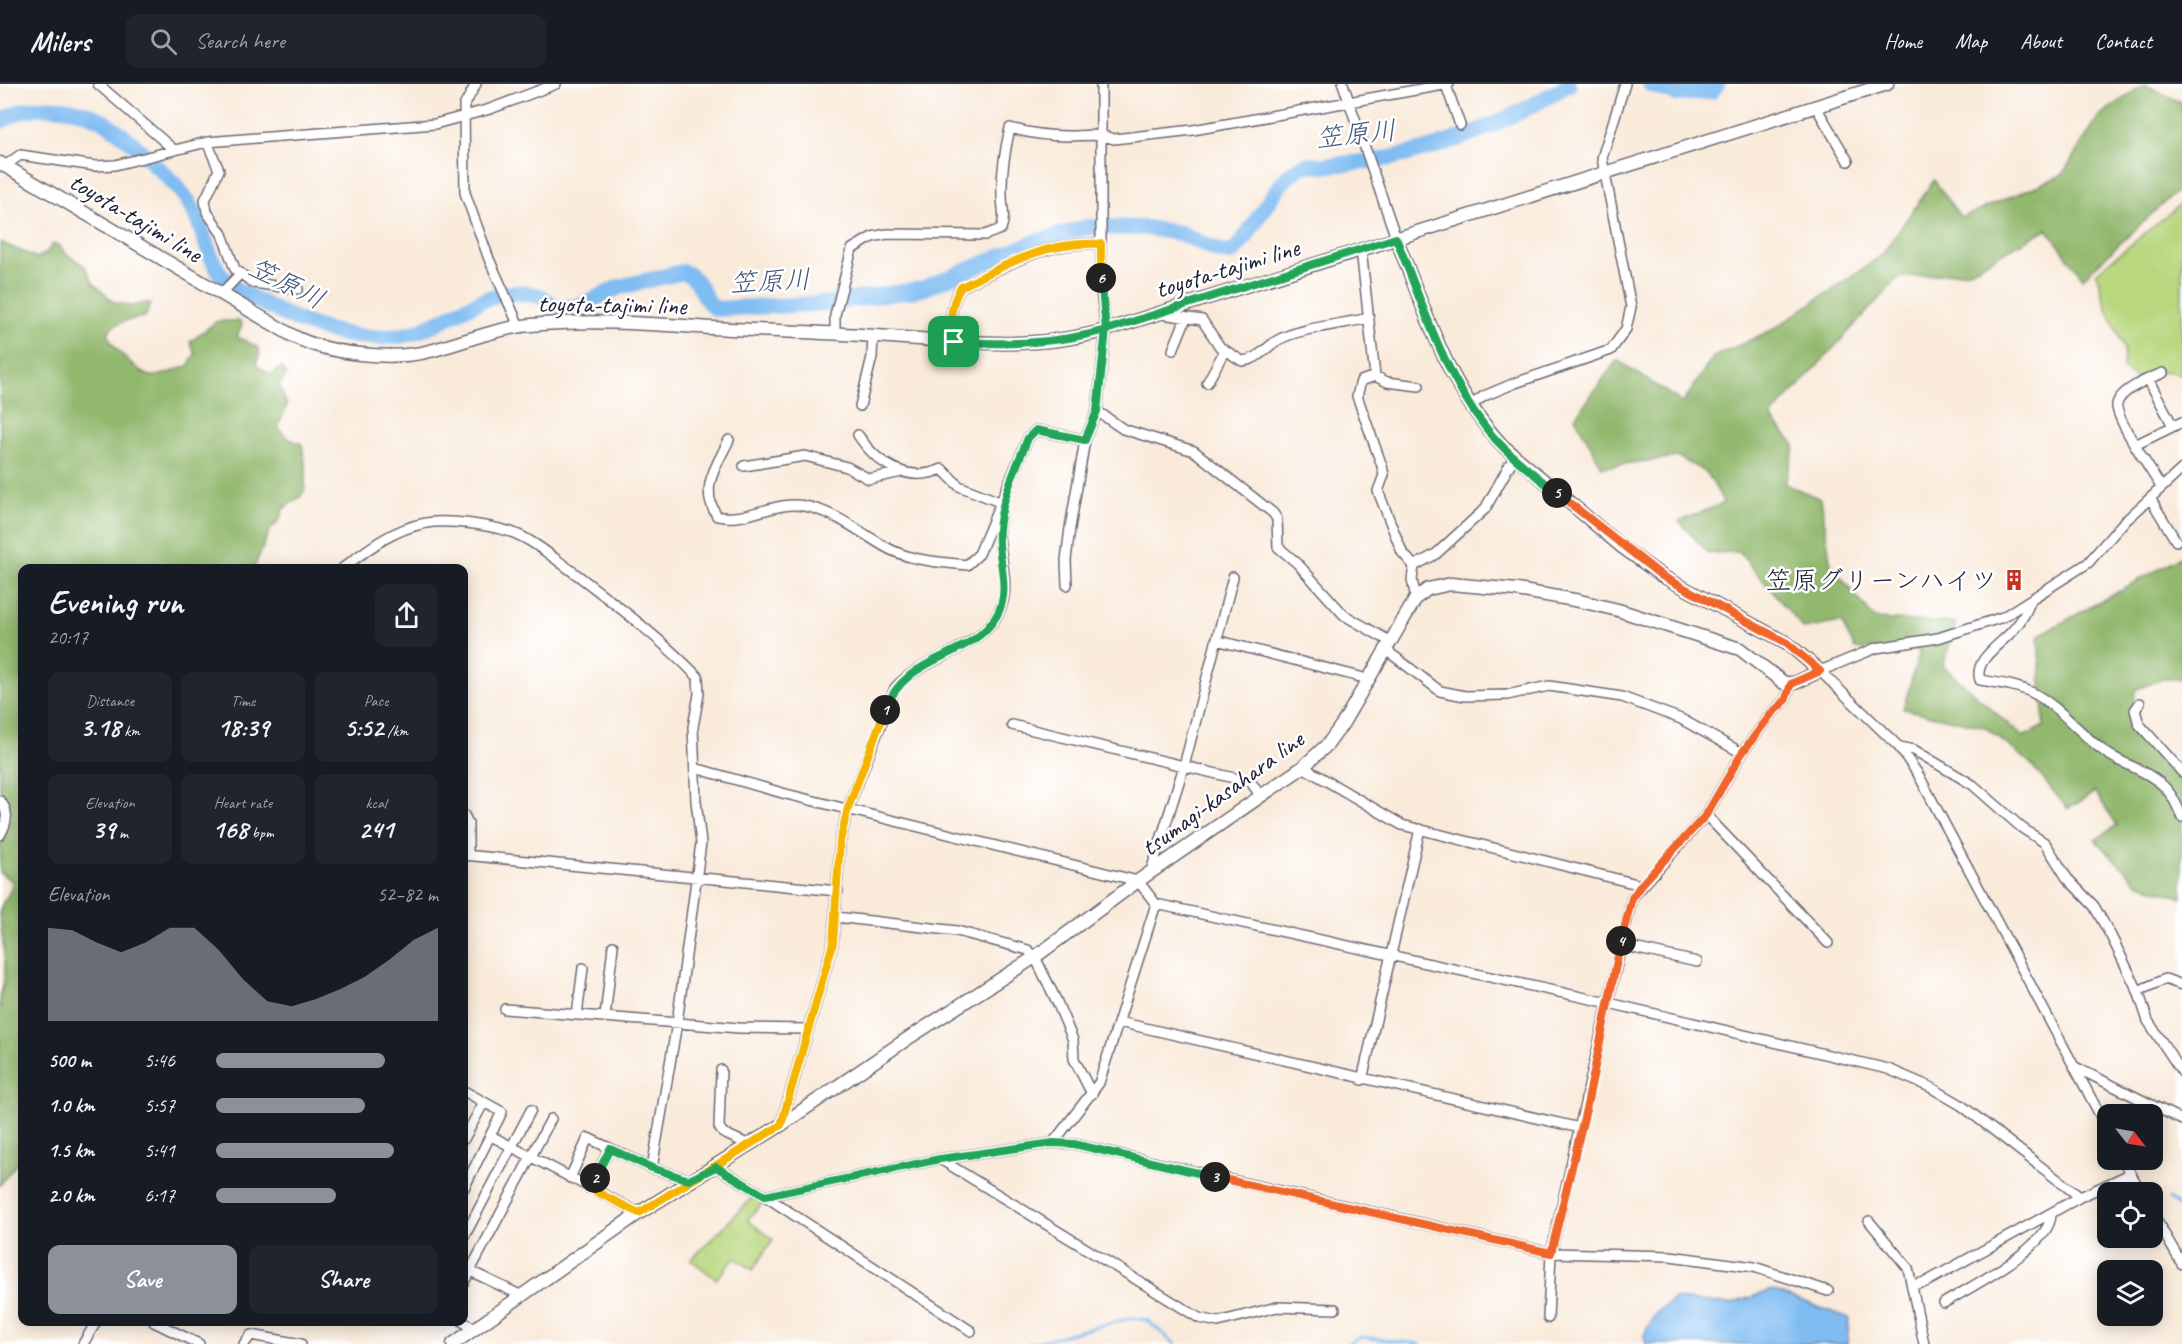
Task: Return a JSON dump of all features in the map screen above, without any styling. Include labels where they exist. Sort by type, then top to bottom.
[{"type":"main road","name":"toyota-tajimi line","points":[[2,165],[308,344],[339,351],[405,355],[430,351],[494,330],[574,321],[873,335],[954,342],[1045,343],[1106,330],[1887,84]]},
{"type":"main road","points":[[1396,238],[1454,380],[1486,429],[1514,458],[1662,576],[1787,643],[1820,671],[1791,684],[1778,680],[1756,659],[1740,649],[1609,608],[1517,590],[1451,584],[1428,589],[1416,598]]},
{"type":"main road","name":"tsumagi-kasahara line","points":[[453,1344],[639,1213],[781,1125],[907,1039],[1035,957],[1151,871],[1303,767],[1328,744],[1416,598]]},
{"type":"street","points":[[98,84],[170,151]]},
{"type":"street","points":[[476,84],[464,106],[465,193],[519,326]]},
{"type":"street","points":[[2,165],[20,155],[95,166],[135,160],[207,142],[435,124],[464,118],[556,84]]},
{"type":"street","points":[[1067,585],[1066,560],[1070,528],[1085,440],[1097,411],[1106,330],[1101,290],[1101,84]]},
{"type":"street","points":[[1343,84],[1396,238]]},
{"type":"street","points":[[1470,406],[1484,396],[1515,383],[1611,350],[1622,337],[1631,307],[1604,172],[1604,149],[1625,84]]},
{"type":"street","points":[[835,333],[835,315],[843,288],[849,253],[872,237],[887,234],[985,235],[1001,229],[1005,220],[1002,197],[1005,149],[1010,128],[1028,133],[1066,136],[1102,135],[1114,139],[1193,130],[1447,85],[1460,125]]},
{"type":"street","points":[[1816,107],[1848,160]]},
{"type":"street","points":[[207,142],[219,170],[205,200],[207,212],[222,234],[238,276],[264,286],[298,290]]},
{"type":"street","points":[[954,342],[949,327],[956,295],[961,287],[1044,248],[1074,243],[1101,244]]},
{"type":"street","points":[[1361,249],[1375,376]]},
{"type":"street","points":[[222,292],[238,276]]},
{"type":"street","points":[[1156,313],[1202,320],[1225,350],[1242,361],[1248,361],[1288,336],[1369,318]]},
{"type":"street","points":[[1173,350],[1186,318]]},
{"type":"street","points":[[860,406],[872,357],[873,335]]},
{"type":"street","points":[[1207,382],[1225,350]]},
{"type":"street","points":[[2161,487],[2135,445],[2117,407],[2118,402],[2130,390],[2163,373]]},
{"type":"street","points":[[1416,598],[1412,580],[1414,566],[1397,543],[1378,491],[1384,476],[1382,466],[1357,396],[1361,381],[1375,376],[1394,383],[1419,386]]},
{"type":"street","points":[[2135,445],[2177,424],[2148,379]]},
{"type":"street","points":[[1097,411],[1123,429],[1194,451],[1273,513],[1277,519],[1278,547],[1297,562],[1344,615],[1388,646],[1440,691],[1465,696],[1507,695],[1558,686],[1622,698],[1681,719],[1742,753]]},
{"type":"street","points":[[729,441],[710,481],[708,495],[717,516],[725,518],[803,505],[860,529],[883,546],[917,560],[967,565],[979,554],[1028,438],[1036,430],[1085,440]]},
{"type":"street","points":[[858,435],[866,447],[883,462],[902,472],[926,476],[942,470],[959,486],[1002,503]]},
{"type":"street","points":[[744,466],[805,456],[847,467],[869,479],[902,472]]},
{"type":"street","points":[[1414,566],[1437,554],[1485,509],[1514,458]]},
{"type":"street","points":[[2097,1109],[1961,850],[1918,774],[1899,747],[1820,671],[1876,648],[1938,638],[1990,623],[2088,563],[2161,487],[2181,473]]},
{"type":"street","points":[[2150,498],[2176,542]]},
{"type":"street","points":[[781,1125],[833,943],[840,841],[848,808],[895,688],[906,676],[982,633],[996,617],[1003,603],[1004,593],[998,532],[1002,503]]},
{"type":"street","points":[[349,564],[394,532],[425,523],[455,521],[512,532],[546,552],[654,634],[698,677],[699,687],[693,727],[696,801],[701,843],[677,1023],[652,1168]]},
{"type":"street","points":[[1151,871],[1184,766],[1233,577]]},
{"type":"street","points":[[2032,598],[2024,617],[1981,665],[1978,674],[1980,680],[2014,686],[2032,693],[2055,707],[2085,737],[2108,754],[2157,780],[2174,797],[2182,817]]},
{"type":"street","points":[[1216,640],[1368,679]]},
{"type":"street","points":[[1548,1318],[1551,1253],[1632,898],[1641,885],[1706,815],[1742,753],[1772,713],[1785,701],[1791,684]]},
{"type":"street","points":[[2140,703],[2135,710],[2139,723],[2182,772]]},
{"type":"street","points":[[1012,725],[1251,782],[1261,797]]},
{"type":"street","points":[[1899,747],[1914,750],[1973,785],[2022,828],[2045,843],[2067,878],[2094,906],[2138,991],[2148,1022],[2182,1072]]},
{"type":"street","points":[[1303,767],[1402,825],[1641,885]]},
{"type":"street","points":[[695,768],[1138,881],[1156,904],[1300,934],[1865,1062],[1910,1077],[1961,1105],[2080,1197]]},
{"type":"street","points":[[0,801],[7,812],[6,824],[0,835]]},
{"type":"street","points":[[1706,815],[1828,943]]},
{"type":"street","points":[[1362,1080],[1420,829]]},
{"type":"street","points":[[468,855],[838,891]]},
{"type":"street","points":[[1053,1143],[1099,1083],[1156,904]]},
{"type":"street","points":[[836,917],[957,931],[1028,950],[1035,957],[1058,1002],[1073,1040],[1074,1059],[1092,1094]]},
{"type":"street","points":[[1620,945],[1697,962]]},
{"type":"street","points":[[605,1017],[614,946]]},
{"type":"street","points":[[577,1015],[583,968]]},
{"type":"street","points":[[2138,991],[2165,979],[2182,984]]},
{"type":"street","points":[[505,1010],[739,1028],[808,1029]]},
{"type":"street","points":[[1119,1022],[1362,1080],[1580,1128]]},
{"type":"street","points":[[2075,1067],[2182,1120]]},
{"type":"street","points":[[721,1070],[719,1126],[723,1133],[750,1145]]},
{"type":"street","points":[[468,1093],[502,1112],[468,1180]]},
{"type":"street","points":[[468,1132],[484,1102]]},
{"type":"street","points":[[468,1229],[531,1110]]},
{"type":"street","points":[[468,1266],[531,1157],[550,1119]]},
{"type":"street","points":[[491,1136],[639,1213]]},
{"type":"street","points":[[570,1178],[588,1138],[652,1168],[689,1180]]},
{"type":"street","points":[[765,1196],[940,1159],[1053,1143],[1074,1144],[1551,1253],[1670,1256],[1754,1268],[1828,1292]]},
{"type":"street","points":[[589,1188],[610,1149]]},
{"type":"street","points":[[940,1159],[1199,1318],[1218,1322],[1277,1307],[1335,1309]]},
{"type":"street","points":[[716,1167],[765,1196],[971,1330]]},
{"type":"street","points":[[2128,1170],[2135,1182]]},
{"type":"street","points":[[1912,1285],[1926,1282],[2080,1197],[2130,1174]]},
{"type":"street","points":[[1944,1303],[2023,1254],[2051,1223],[2051,1215]]},
{"type":"street","points":[[1869,1221],[1908,1268],[1924,1344]]},
{"type":"street","points":[[2163,1232],[2182,1264]]},
{"type":"street","points":[[468,1270],[522,1296]]},
{"type":"street","points":[[468,1325],[474,1328]]},
{"type":"street","points":[[83,1344],[94,1326]]},
{"type":"street","points":[[162,1326],[199,1344]]},
{"type":"street","points":[[244,1344],[251,1335],[301,1344]]},
{"type":"green space","points":[[2144,84],[2182,103],[2182,186],[2083,278],[2047,229],[1970,271],[1898,278],[1770,417],[1795,445],[1785,484],[1821,499],[1831,565],[1875,619],[1956,623],[1943,666],[2023,737],[2044,726],[2038,636],[2182,556],[2182,679],[2162,679],[2135,690],[2132,724],[2179,777],[2182,785],[2182,898],[2138,883],[2095,840],[2117,825],[2095,792],[2068,809],[2030,763],[1985,727],[1903,709],[1920,650],[1855,649],[1841,622],[1804,629],[1739,552],[1708,553],[1679,521],[1724,503],[1707,473],[1678,457],[1602,467],[1575,417],[1617,360],[1683,403],[1713,357],[1772,330],[1881,256],[1934,180],[1961,218],[2062,175],[2099,116]]},
{"type":"green space","points":[[2182,203],[2182,375],[2167,371],[2136,379],[2123,369],[2124,348],[2107,309],[2096,273]]},
{"type":"green space","points":[[0,242],[37,258],[45,254],[53,244],[59,245],[66,254],[85,266],[93,283],[114,302],[131,306],[151,304],[145,317],[121,322],[110,330],[109,336],[118,351],[140,371],[150,376],[166,374],[189,365],[195,354],[190,342],[217,321],[240,321],[242,325],[237,337],[258,347],[260,353],[256,365],[272,375],[281,367],[287,375],[279,385],[287,405],[278,427],[287,438],[302,444],[306,469],[305,489],[301,496],[283,509],[279,521],[270,530],[256,564],[18,564],[18,1161],[0,1185],[0,997],[5,963],[0,910],[11,889],[12,881],[0,873],[1,843],[11,813],[0,794]]},
{"type":"green space","points":[[754,1196],[764,1202],[747,1220],[773,1239],[753,1270],[735,1258],[716,1279],[691,1260]]},
{"type":"water","points":[[1772,1290],[1849,1318],[1847,1344],[1646,1344],[1644,1335],[1655,1314],[1674,1299],[1731,1304]]},
{"type":"waterway","name":"笠原川","points":[[0,121],[25,110],[64,108],[96,118],[111,126],[138,148],[185,197],[213,261],[224,279],[232,286],[284,314],[319,328],[338,333],[376,337],[412,333],[474,304],[505,294],[522,293],[539,296],[558,308],[580,306],[619,287],[683,272],[695,280],[707,300],[716,309],[830,303],[922,289],[1036,242],[1088,227],[1147,228],[1180,233],[1219,251],[1231,253],[1241,243],[1283,182],[1295,171],[1307,165],[1321,166],[1381,160],[1438,146],[1505,119],[1569,84]]},
{"type":"waterway","name":"笠原川","points":[[1650,84],[1676,94],[1712,91],[1717,84]]},
{"type":"waterway","points":[[2169,1199],[2182,1209]]},
{"type":"waterway","points":[[1029,1344],[1131,1318],[1147,1320],[1175,1344]]},
{"type":"waterway","points":[[1347,1344],[1361,1337],[1420,1344]]},
{"type":"place","name":"笠原グリーンハイツ","points":[[2014,580]]},
{"type":"route","points":[[954,342],[949,327],[956,295],[961,287],[1044,248],[1074,243],[1101,244],[1101,290],[1106,330],[1396,238],[1454,380],[1486,429],[1514,458],[1622,547],[1662,576],[1705,602],[1787,643],[1810,660],[1820,671],[1791,684],[1785,701],[1772,713],[1742,753],[1732,776],[1706,815],[1641,885],[1632,898],[1587,1105],[1551,1253],[1074,1144],[1053,1143],[940,1159],[765,1196],[716,1167],[689,1180],[652,1168],[610,1149],[589,1188],[639,1213],[689,1180],[716,1167],[781,1125],[833,943],[840,841],[848,808],[887,703],[895,688],[906,676],[982,633],[996,617],[1003,603],[1004,593],[998,532],[1002,503],[1028,438],[1036,430],[1046,430],[1085,440],[1097,411],[1106,330],[1045,343],[954,342]]}]
